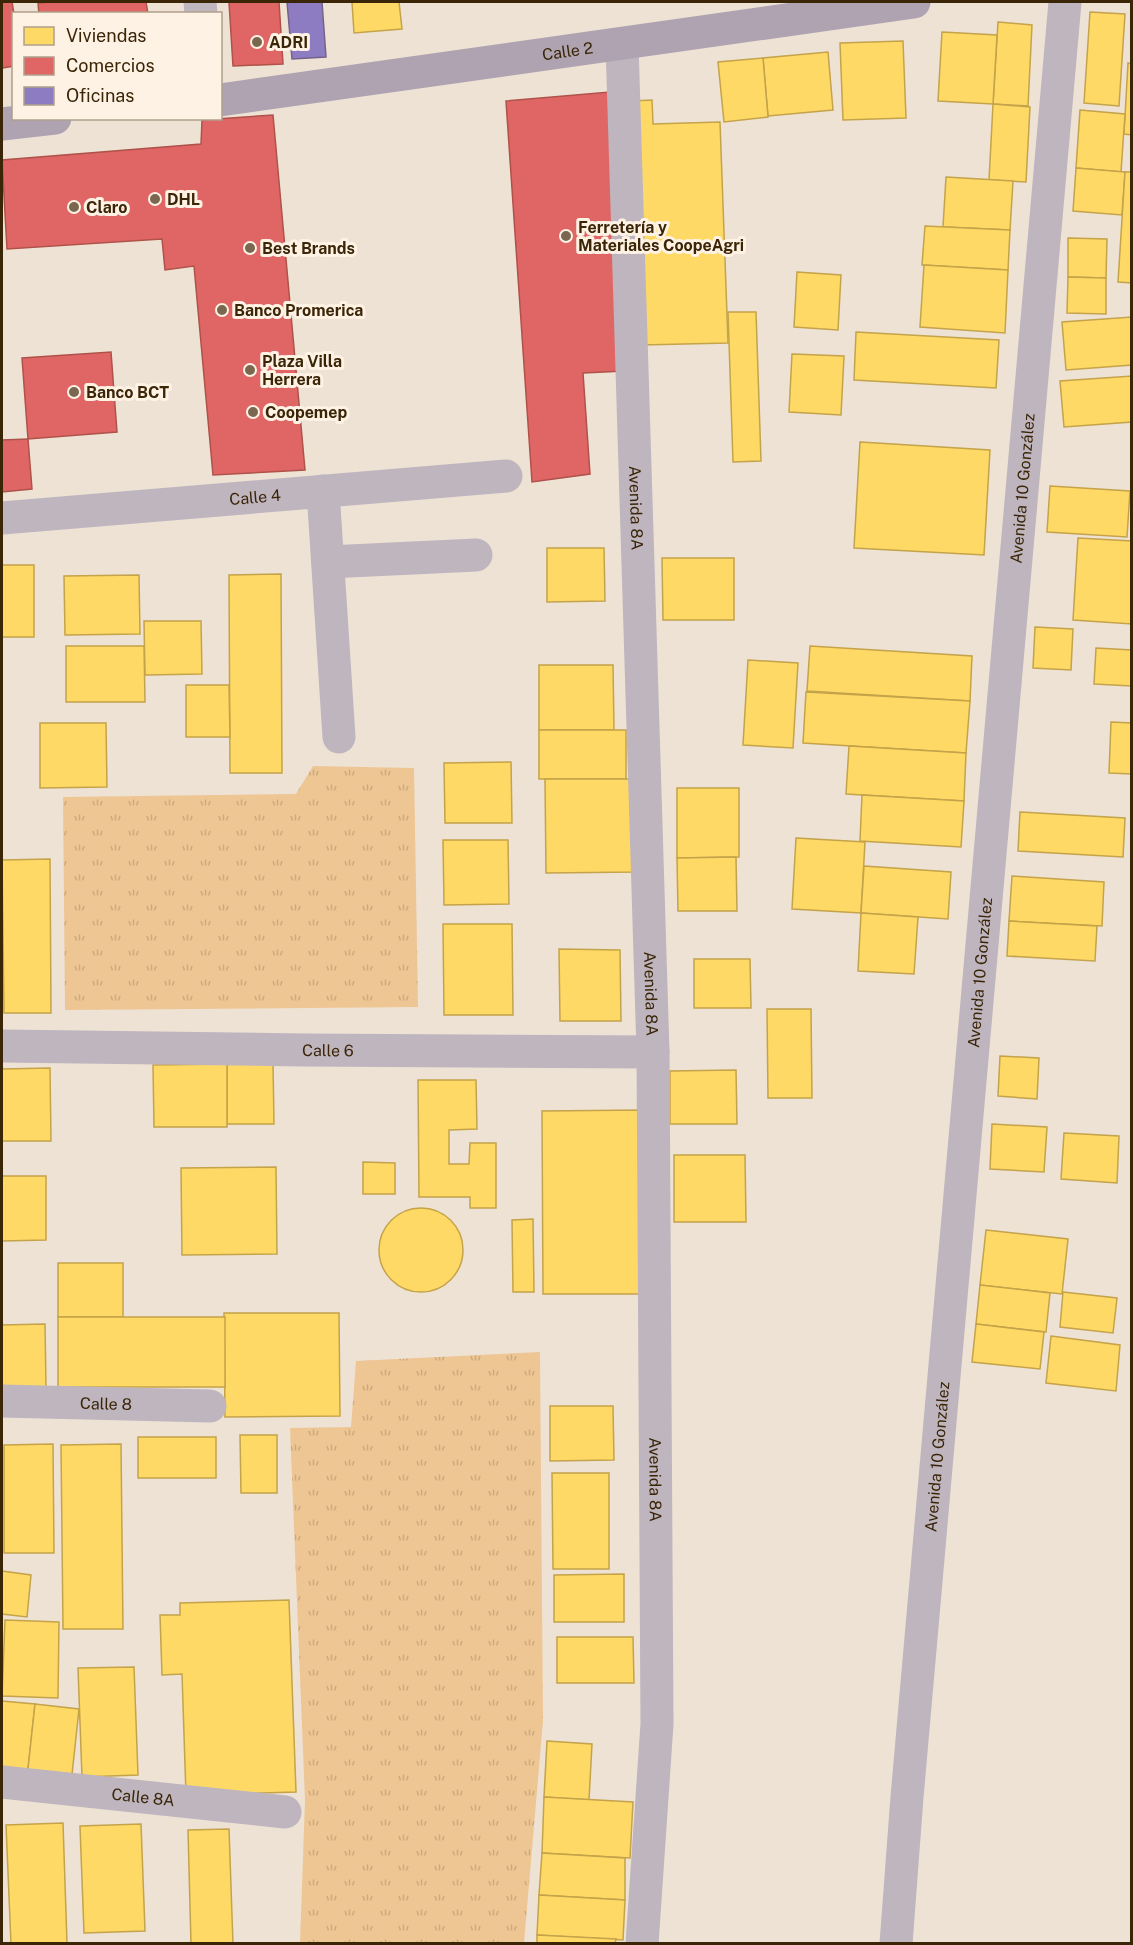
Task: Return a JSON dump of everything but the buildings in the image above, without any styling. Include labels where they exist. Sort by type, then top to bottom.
[{"type":"main road","name":"Calle 2","points":[[222,100],[914,2]]},
{"type":"main road","points":[[2,124],[37,120]]},
{"type":"street","name":"Avenida 10 González","points":[[896,1944],[1065,2]]},
{"type":"street","name":"Avenida 8A","points":[[622,44],[652,1052],[657,1724],[642,1944]]},
{"type":"street","name":"Calle 4","points":[[2,518],[506,476]]},
{"type":"street","points":[[323,491],[339,737]]},
{"type":"street","points":[[328,562],[476,555]]},
{"type":"street","name":"Calle 6","points":[[2,1046],[652,1052]]},
{"type":"street","name":"Calle 8","points":[[2,1401],[210,1406]]},
{"type":"street","name":"Calle 8A","points":[[2,1782],[285,1812]]},
{"type":"green space","points":[[313,766],[414,768],[418,1007],[65,1010],[63,797],[296,794]]},
{"type":"green space","points":[[540,1352],[543,1721],[524,1943],[300,1943],[305,1800],[290,1428],[351,1427],[356,1361]]},
{"type":"place","name":"ADRI","points":[[257,42]]},
{"type":"place","name":"DHL","points":[[155,199]]},
{"type":"place","name":"Claro","points":[[74,207]]},
{"type":"place","name":"Ferretería y Materiales CoopeAgri","points":[[566,236]]},
{"type":"place","name":"Best Brands","points":[[250,248]]},
{"type":"place","name":"Banco Promerica","points":[[222,310]]},
{"type":"place","name":"Plaza Villa Herrera","points":[[250,370]]},
{"type":"place","name":"Banco BCT","points":[[74,392]]},
{"type":"place","name":"Coopemep","points":[[253,412]]}]
